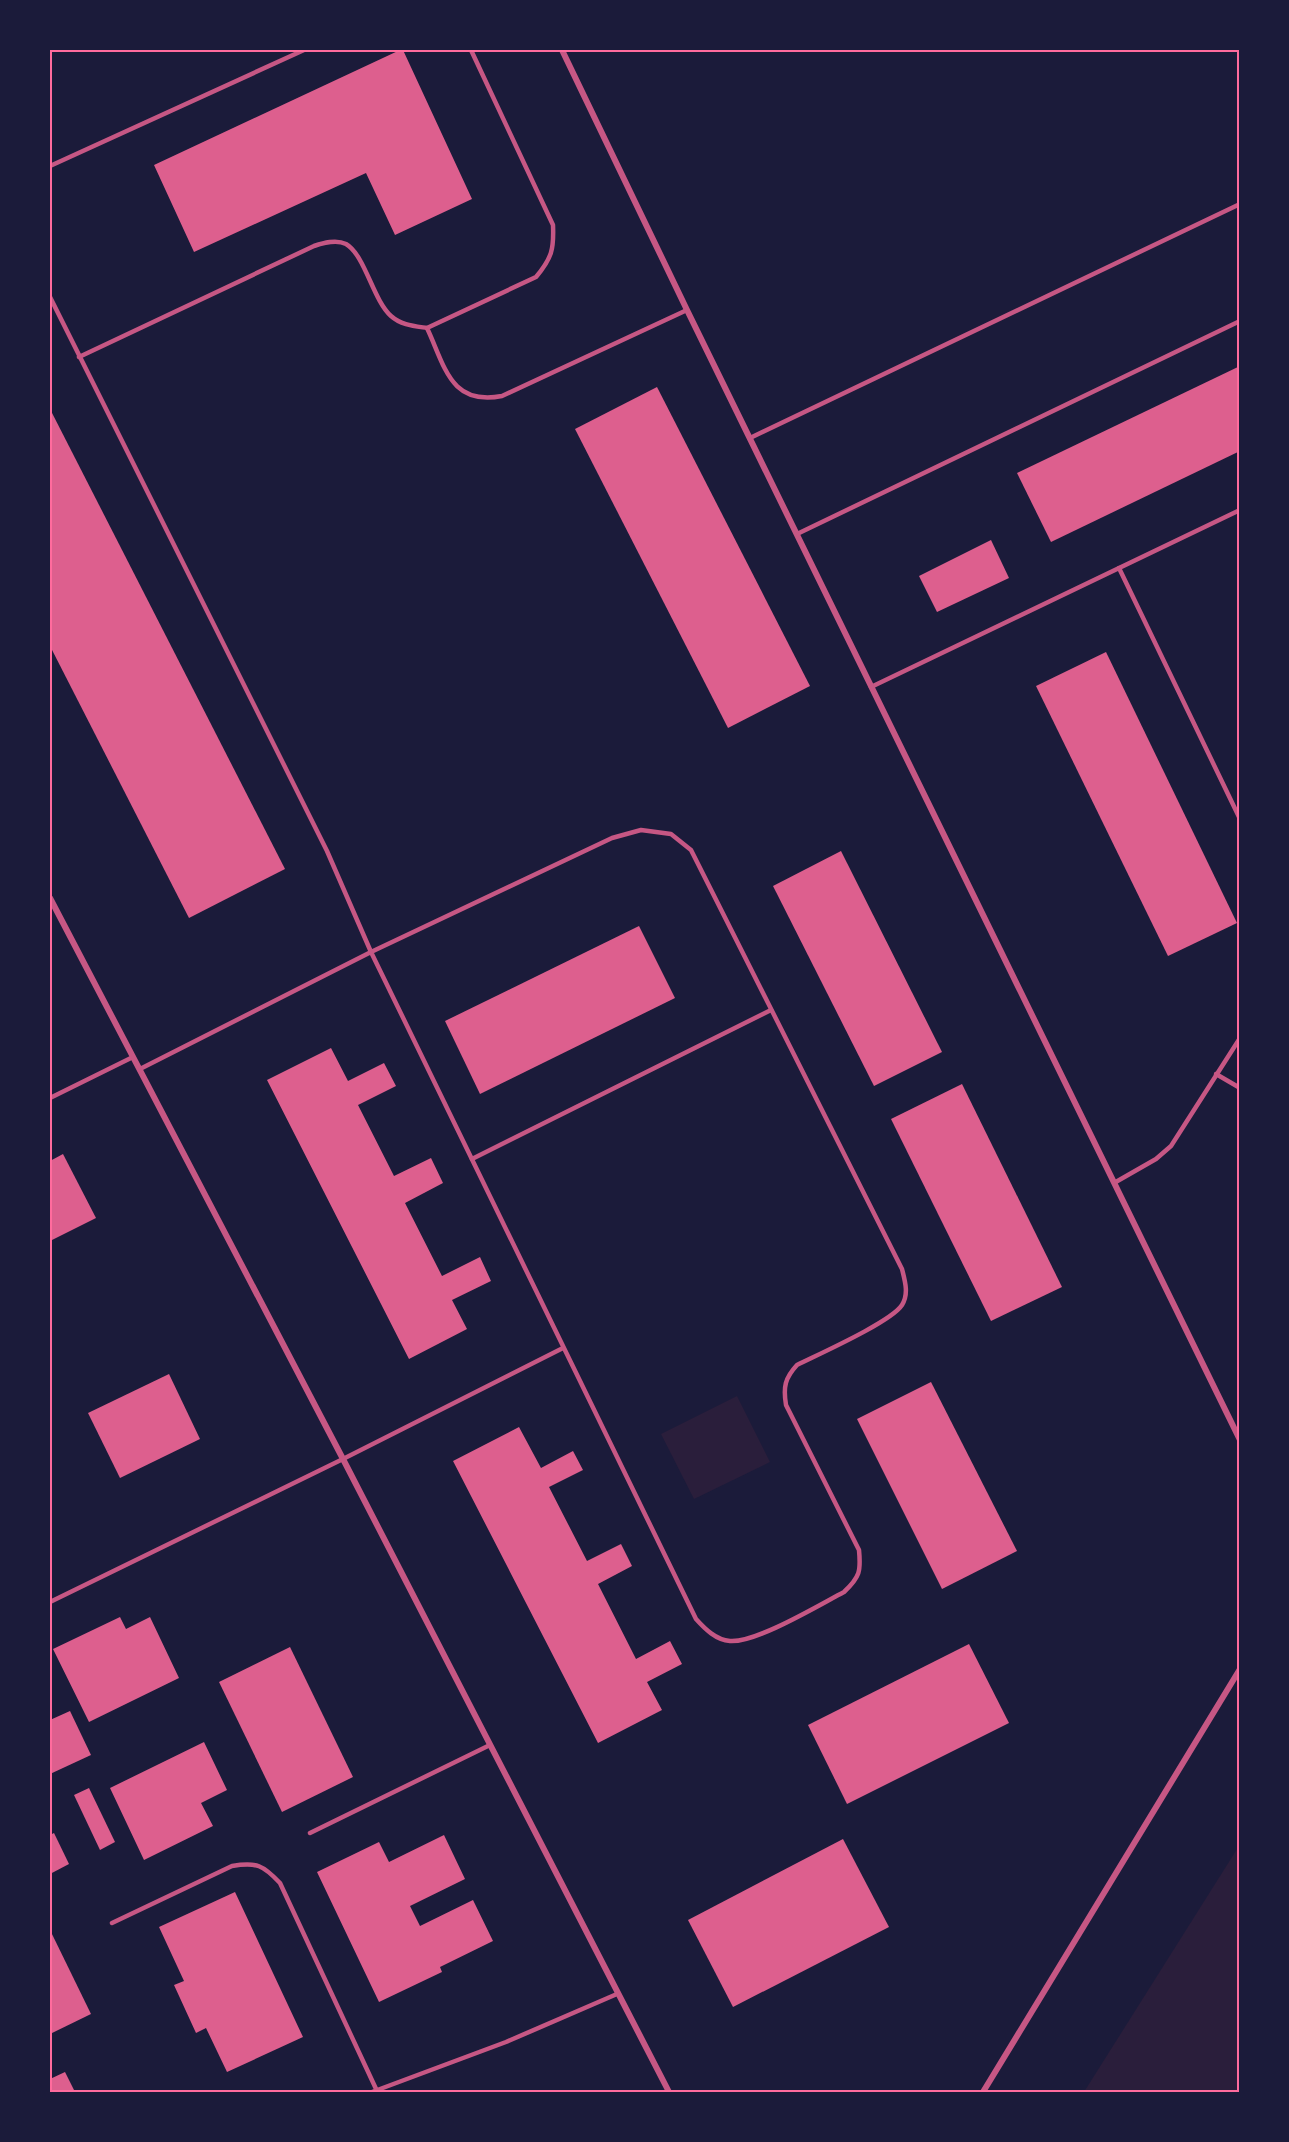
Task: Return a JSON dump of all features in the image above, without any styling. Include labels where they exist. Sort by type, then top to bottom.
[{"type":"street","points":[[562,50],[1239,1440]]},
{"type":"street","points":[[50,898],[343,1459],[669,2092]]},
{"type":"street","points":[[983,2092],[1239,1669]]},
{"type":"lane","points":[[50,166],[304,50]]},
{"type":"lane","points":[[79,357],[314,246],[330,242],[345,243],[355,253],[380,302],[391,316],[405,325],[426,328],[536,277],[548,263],[554,246],[553,225],[471,50]]},
{"type":"lane","points":[[750,438],[1239,204]]},
{"type":"lane","points":[[50,297],[327,851],[372,952],[696,1619],[710,1633],[729,1641],[751,1638],[844,1592],[855,1582],[861,1568],[859,1550],[786,1405],[783,1390],[787,1376],[797,1365],[889,1317],[903,1304],[907,1288],[902,1269],[692,850],[671,834],[641,830],[612,838],[372,952],[140,1069]]},
{"type":"lane","points":[[426,328],[454,385],[466,394],[485,399],[502,396],[687,310]]},
{"type":"lane","points":[[797,534],[1239,321]]},
{"type":"lane","points":[[871,687],[1239,510]]},
{"type":"lane","points":[[1119,568],[1239,819]]},
{"type":"lane","points":[[472,1159],[771,1010]]},
{"type":"lane","points":[[1114,1183],[1156,1159],[1171,1146],[1239,1038]]},
{"type":"lane","points":[[50,1098],[133,1057]]},
{"type":"lane","points":[[1216,1074],[1239,1088]]},
{"type":"lane","points":[[50,1602],[343,1459],[563,1348]]},
{"type":"lane","points":[[310,1833],[490,1746]]},
{"type":"lane","points":[[112,1923],[232,1866],[250,1863],[266,1868],[280,1883],[374,2092],[506,2042],[617,1994]]},
{"type":"shaded area","points":[[737,1396],[770,1462],[694,1499],[661,1434]]},
{"type":"shaded area","points":[[1239,1846],[1239,2092],[1084,2092]]},
{"type":"building","points":[[403,50],[472,199],[395,235],[366,173],[194,252],[154,165]]},
{"type":"building","points":[[1240,366],[1240,451],[1051,542],[1017,473]]},
{"type":"building","points":[[657,387],[810,686],[728,728],[575,429]]},
{"type":"building","points":[[50,409],[285,869],[189,918],[50,646]]},
{"type":"building","points":[[991,540],[1009,578],[937,612],[919,576]]},
{"type":"building","points":[[1106,652],[1237,923],[1168,956],[1036,686]]},
{"type":"building","points":[[841,851],[942,1052],[874,1086],[773,886]]},
{"type":"building","points":[[639,926],[675,998],[480,1094],[445,1021]]},
{"type":"building","points":[[331,1048],[348,1081],[384,1063],[396,1086],[358,1105],[394,1176],[431,1158],[443,1183],[405,1203],[442,1276],[480,1257],[491,1281],[452,1300],[467,1329],[409,1359],[267,1080]]},
{"type":"building","points":[[962,1084],[1062,1287],[991,1321],[891,1119]]},
{"type":"building","points":[[63,1154],[96,1218],[50,1241],[50,1161]]},
{"type":"building","points":[[169,1374],[200,1439],[120,1478],[88,1413]]},
{"type":"building","points":[[931,1382],[1017,1551],[942,1589],[857,1419]]},
{"type":"building","points":[[519,1427],[541,1468],[573,1451],[583,1470],[549,1487],[587,1561],[621,1544],[632,1566],[598,1584],[636,1659],[670,1641],[682,1664],[647,1682],[662,1710],[598,1743],[453,1461]]},
{"type":"building","points":[[120,1617],[126,1629],[150,1617],[179,1678],[89,1722],[53,1649]]},
{"type":"building","points":[[969,1644],[1009,1723],[847,1804],[808,1725]]},
{"type":"building","points":[[290,1647],[353,1777],[282,1812],[219,1682]]},
{"type":"building","points":[[70,1711],[91,1755],[50,1774],[50,1720]]},
{"type":"building","points":[[204,1742],[227,1790],[201,1803],[213,1826],[144,1860],[110,1788]]},
{"type":"building","points":[[89,1788],[115,1842],[100,1850],[74,1795]]},
{"type":"building","points":[[54,1833],[69,1864],[50,1874],[50,1835]]},
{"type":"building","points":[[444,1835],[465,1879],[410,1906],[420,1926],[473,1900],[493,1941],[440,1967],[442,1972],[379,2002],[317,1872],[379,1842],[389,1862]]},
{"type":"building","points":[[843,1839],[889,1927],[733,2007],[688,1920]]},
{"type":"building","points":[[235,1892],[303,2037],[227,2072],[206,2028],[196,2033],[174,1985],[184,1981],[159,1927]]},
{"type":"building","points":[[50,1930],[91,2014],[50,2034]]},
{"type":"building","points":[[65,2072],[75,2092],[50,2092],[50,2079]]}]
